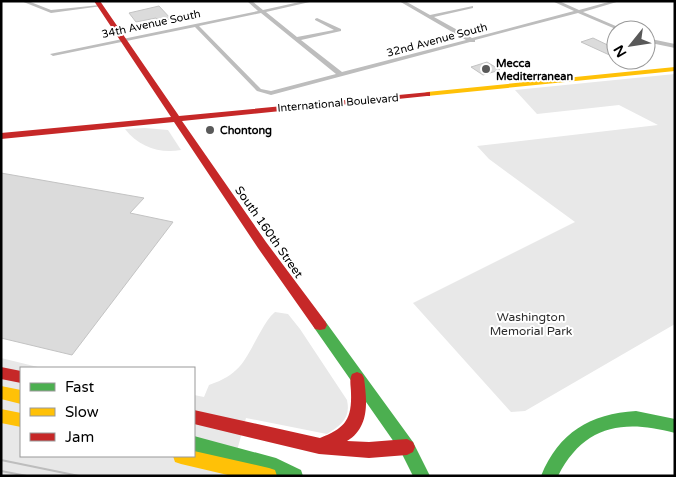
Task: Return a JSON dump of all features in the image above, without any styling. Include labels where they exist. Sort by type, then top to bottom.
[{"type":"main road","name":"South 160th Street","points":[[98,4],[262,245],[407,447],[422,476]]},
{"type":"main road","name":"International Boulevard","points":[[1,136],[173,115],[580,71],[675,65]]},
{"type":"main road","name":"International Boulevard","points":[[1,128],[173,115],[675,69]]},
{"type":"main road","points":[[1,373],[20,378]]},
{"type":"main road","points":[[319,446],[344,437],[357,424],[360,406],[357,378]]},
{"type":"main road","points":[[1,392],[20,397]]},
{"type":"main road","points":[[1,416],[20,420]]},
{"type":"main road","points":[[195,417],[319,446],[369,450],[407,447]]},
{"type":"main road","points":[[549,476],[564,450],[580,435],[599,424],[620,418],[638,418],[675,426]]},
{"type":"main road","points":[[195,444],[276,466],[295,476]]},
{"type":"main road","points":[[185,457],[269,476]]},
{"type":"street","points":[[23,1],[51,12],[98,4]]},
{"type":"street","points":[[249,1],[341,75]]},
{"type":"street","name":"34th Avenue South","points":[[53,54],[312,1]]},
{"type":"street","points":[[401,1],[473,41]]},
{"type":"street","points":[[554,1],[606,23]]},
{"type":"street","name":"32nd Avenue South","points":[[196,25],[262,92],[277,92],[618,1]]},
{"type":"street","points":[[429,17],[471,7]]},
{"type":"street","points":[[297,39],[339,30],[317,19]]},
{"type":"street","points":[[656,42],[673,46]]},
{"type":"green space","name":"Washington Memorial Park","points":[[675,74],[675,324],[525,411],[511,412],[413,303],[575,222],[489,159],[477,146],[658,125],[619,105],[537,114],[515,90]]},
{"type":"green space","points":[[125,129],[168,130],[181,150],[165,151],[150,148],[143,145]]},
{"type":"green space","points":[[275,312],[288,314],[347,400],[348,412],[344,420],[327,434],[246,418],[230,476],[1,476],[1,358],[38,367],[20,367],[20,457],[195,457],[195,395],[204,397],[209,385],[229,376],[236,370]]},
{"type":"building","points":[[159,6],[171,19],[158,21],[156,18],[136,22],[129,13]]},
{"type":"building","points":[[593,38],[606,44],[606,53],[581,42]]},
{"type":"building","name":"Mecca Mediterranean","points":[[487,62],[500,70],[483,75],[471,67]]},
{"type":"building","points":[[1,173],[144,198],[130,213],[173,222],[72,355],[1,338]]},
{"type":"tram line","points":[[1,460],[79,476]]},
{"type":"tram line","points":[[1,471],[27,476]]},
{"type":"traffic: fast","points":[[320,325],[407,447],[422,476]]},
{"type":"traffic: fast","points":[[549,476],[559,457],[571,442],[585,431],[601,424],[618,419],[636,418],[675,426]]},
{"type":"traffic: fast","points":[[195,444],[276,466],[295,476]]},
{"type":"traffic: slow","points":[[427,94],[675,69]]},
{"type":"traffic: slow","points":[[1,392],[20,397]]},
{"type":"traffic: slow","points":[[1,416],[20,420]]},
{"type":"traffic: slow","points":[[185,457],[269,476]]},
{"type":"traffic: jam","points":[[97,1],[262,245],[320,325]]},
{"type":"traffic: jam","points":[[1,136],[427,94]]},
{"type":"traffic: jam","points":[[1,373],[20,377]]},
{"type":"traffic: jam","points":[[323,445],[345,433],[356,420],[359,403],[357,378]]},
{"type":"traffic: jam","points":[[195,417],[319,446],[369,450],[407,447]]},
{"type":"place","name":"Mecca Mediterranean","points":[[486,69]]},
{"type":"place","name":"Chontong","points":[[210,130]]}]
